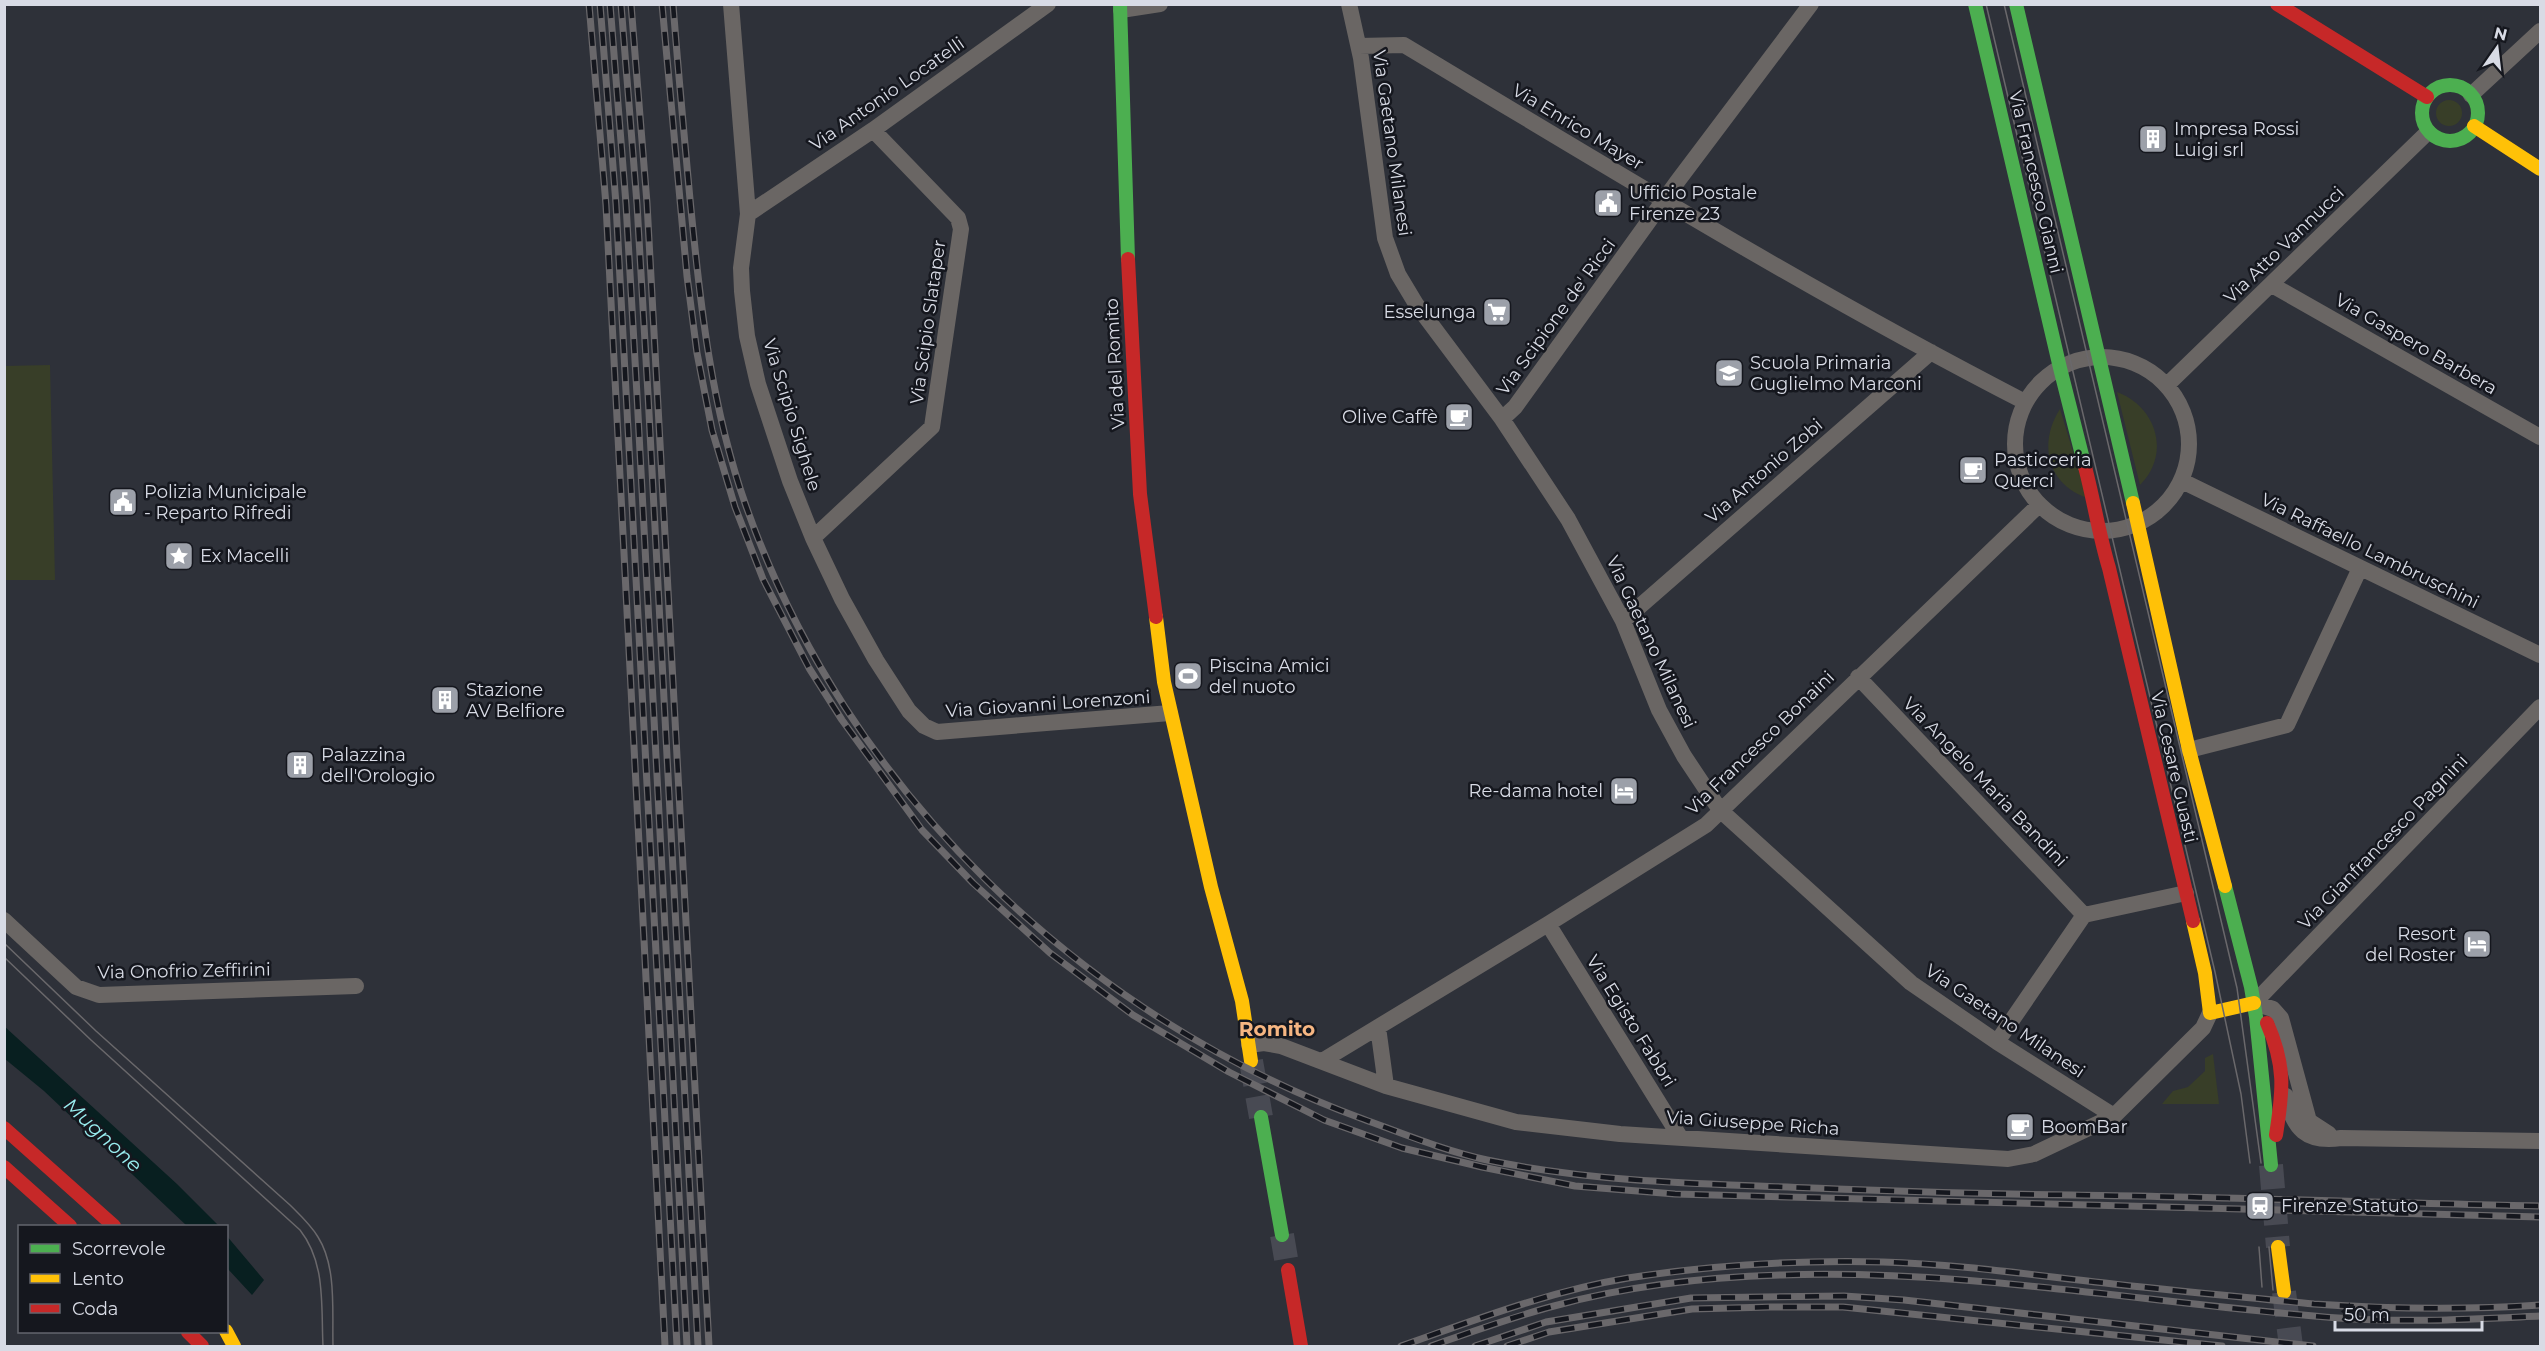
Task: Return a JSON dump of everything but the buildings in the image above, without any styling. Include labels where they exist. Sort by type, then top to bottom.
[{"type":"street","name":"Via Scipio Sighele","points":[[731,4],[748,214],[741,280],[751,354],[758,384],[790,481],[813,538],[842,599],[876,660],[909,711],[930,729]]},
{"type":"street","name":"Via Antonio Locatelli","points":[[748,214],[873,130],[1048,4]]},
{"type":"street","points":[[1120,7],[1160,4]]},
{"type":"street","name":"Via Gaetano Milanesi","points":[[1349,4],[1359,46],[1383,222],[1390,256],[1403,284],[1416,304],[1502,419],[1568,519],[1623,621],[1659,710],[1684,756],[1720,810],[1911,983],[1997,1042],[2114,1116]]},
{"type":"street","name":"Via Scipione de' Ricci","points":[[1502,419],[1515,407],[1811,4]]},
{"type":"street","name":"Via Francesco Gianni","points":[[1976,4],[2060,368],[2095,504],[2098,531]]},
{"type":"street","name":"Via Francesco Gianni","points":[[2016,4],[2139,524]]},
{"type":"street","points":[[2277,4],[2427,97]]},
{"type":"street","name":"Via del Romito","points":[[1120,7],[1129,278],[1140,494],[1170,713],[1210,887],[1242,1001],[1250,1053]]},
{"type":"street","points":[[2471,95],[2541,31]]},
{"type":"street","name":"Via Enrico Mayer","points":[[1359,46],[1404,45],[1664,202],[1931,352],[2025,402]]},
{"type":"street","points":[[2449,85],[2464,89],[2471,95],[2477,108],[2474,126],[2467,135],[2451,141],[2439,139],[2428,132],[2421,114],[2427,97],[2435,89],[2449,85]]},
{"type":"street","points":[[2474,126],[2541,169]]},
{"type":"street","name":"Via Scipio Slataper","points":[[813,538],[932,427],[961,230],[958,218],[873,130]]},
{"type":"street","name":"Via Atto Vannucci","points":[[2167,385],[2428,132]]},
{"type":"street","name":"Via Gaspero Barbera","points":[[2272,285],[2541,437]]},
{"type":"street","name":"Via Antonio Zobi","points":[[1623,621],[1931,352]]},
{"type":"street","points":[[2100,357],[2136,364],[2167,385],[2177,398],[2189,431],[2189,454],[2182,481],[2165,505],[2139,524],[2118,530],[2098,531],[2071,526],[2054,517],[2039,505],[2023,482],[2016,459],[2016,432],[2025,402],[2045,378],[2060,368],[2079,360],[2100,357]]},
{"type":"street","name":"Via Raffaello Lambruschini","points":[[2182,481],[2541,655]]},
{"type":"street","name":"Via Francesco Bonaini","points":[[1322,1061],[1706,825],[2039,505]]},
{"type":"street","name":"Via Cesare Guasti","points":[[2139,524],[2189,750],[2254,1003]]},
{"type":"street","name":"Via Cesare Guasti","points":[[2098,531],[2109,568],[2205,973],[2211,1013]]},
{"type":"street","points":[[2189,750],[2286,725],[2360,568]]},
{"type":"street","name":"Via Angelo Maria Bandini","points":[[1858,677],[2084,915]]},
{"type":"street","name":"Via Gianfrancesco Pagnini","points":[[2254,1003],[2541,707]]},
{"type":"street","name":"Via Giovanni Lorenzoni","points":[[930,729],[946,732],[1170,713]]},
{"type":"street","points":[[1997,1042],[2084,915],[2186,893]]},
{"type":"street","name":"Via Onofrio Zeffirini","points":[[4,920],[76,987],[89,993],[106,995],[356,986]]},
{"type":"street","name":"Via Egisto Fabbri","points":[[1548,924],[1680,1137]]},
{"type":"street","points":[[2254,1003],[2272,1035],[2291,1115],[2300,1130],[2320,1140],[2341,1138],[2541,1141]]},
{"type":"street","points":[[2254,1003],[2270,1164],[2283,1097],[2283,1083]]},
{"type":"street","points":[[2211,1013],[2254,1003],[2272,1009],[2283,1020],[2309,1121],[2322,1131],[2341,1138]]},
{"type":"street","name":"Via Giuseppe Richa","points":[[1250,1053],[1264,1043],[1281,1046],[1386,1086],[1516,1122],[1573,1130],[2008,1159],[2034,1154],[2114,1116],[2203,1028],[2211,1013]]},
{"type":"street","points":[[1378,1027],[1386,1086]]},
{"type":"street","points":[[1261,1117],[1281,1235]]},
{"type":"street","points":[[4,1128],[112,1225]]},
{"type":"street","points":[[4,1167],[68,1225]]},
{"type":"street","points":[[2278,1247],[2284,1292]]},
{"type":"street","points":[[1288,1270],[1301,1347]]},
{"type":"street","points":[[189,1333],[202,1347]]},
{"type":"street","points":[[227,1333],[234,1347]]},
{"type":"shaded area","points":[[2449,100],[2458,104],[2462,113],[2458,122],[2449,126],[2440,122],[2436,113],[2440,104]]},
{"type":"shaded area","points":[[50,365],[55,580],[5,580],[5,366]]},
{"type":"shaded area","points":[[2117,392],[2142,408],[2155,432],[2157,446],[2155,460],[2150,473],[2140,485]]},
{"type":"shaded area","points":[[2060,409],[2087,498],[2073,492],[2063,483],[2055,473],[2050,461],[2049,435]]},
{"type":"shaded area","points":[[2213,1054],[2219,1104],[2162,1104],[2173,1091],[2188,1087],[2205,1071],[2205,1058]]},
{"type":"water","name":"Mugnone","points":[[4,1026],[177,1184],[218,1225],[186,1225],[44,1091],[5,1059]]},
{"type":"water","points":[[228,1237],[264,1280],[252,1295],[228,1269]]},
{"type":"tunnel","points":[[1251,1061],[1261,1117]]},
{"type":"tunnel","points":[[2271,1165],[2278,1247]]},
{"type":"tunnel","points":[[1282,1235],[1288,1270]]},
{"type":"tunnel","points":[[2284,1292],[2291,1346]]},
{"type":"tram line","points":[[1986,4],[2215,972],[2241,1094],[2250,1163]]},
{"type":"tram line","points":[[2004,4],[2237,988],[2261,1163]]},
{"type":"tram line","points":[[4,943],[96,1031],[290,1205],[312,1228],[324,1249],[331,1276],[333,1346]]},
{"type":"tram line","points":[[4,957],[91,1040],[300,1230],[314,1256],[318,1271],[322,1300],[323,1346]]},
{"type":"tram line","points":[[2259,1247],[2262,1287]]},
{"type":"tram line","points":[[2269,1247],[2273,1290]]},
{"type":"railway","points":[[589,4],[606,205],[665,1346]]},
{"type":"railway","points":[[600,4],[616,204],[677,1346]]},
{"type":"railway","points":[[610,4],[626,204],[637,395],[687,1346]]},
{"type":"railway","points":[[621,4],[637,204],[648,394],[698,1346]]},
{"type":"railway","points":[[631,4],[647,203],[709,1346]]},
{"type":"railway","points":[[662,4],[687,276],[697,353],[712,430],[735,507],[763,579],[809,668],[842,720],[922,830],[973,883],[1050,953],[1133,1015],[1229,1072],[1324,1120],[1402,1148],[1575,1186],[1675,1194],[2540,1217]]},
{"type":"railway","points":[[673,4],[698,277],[716,393],[734,469],[746,506],[790,610],[845,708],[911,798],[987,881],[1071,955],[1163,1020],[1260,1075],[1363,1119],[1471,1156],[1573,1174],[1661,1182],[1896,1191],[2540,1206]]},
{"type":"railway","points":[[1401,1346],[1570,1290],[1628,1278],[1691,1270],[1787,1263],[1883,1262],[1939,1265],[2342,1306],[2455,1308],[2540,1305]]},
{"type":"railway","points":[[1431,1346],[1523,1315],[1610,1293],[1696,1280],[1782,1275],[1921,1277],[1991,1282],[2338,1318],[2439,1320],[2540,1316]]},
{"type":"railway","points":[[1475,1346],[1546,1322],[1691,1298],[1844,1296],[1904,1300],[2313,1346]]},
{"type":"railway","points":[[1507,1346],[1549,1332],[1692,1309],[1770,1307],[1843,1307],[2222,1346]]},
{"type":"traffic: fast","points":[[1120,4],[1128,259]]},
{"type":"traffic: fast","points":[[1975,4],[2085,467]]},
{"type":"traffic: fast","points":[[2016,4],[2133,503]]},
{"type":"traffic: fast","points":[[2450,85],[2461,87],[2470,93],[2476,102],[2478,113],[2476,124],[2470,133],[2461,139],[2450,141],[2439,139],[2430,133],[2424,124],[2422,113],[2424,102],[2430,93],[2439,87],[2450,85]]},
{"type":"traffic: fast","points":[[2225,886],[2251,987],[2256,1017],[2271,1165]]},
{"type":"traffic: fast","points":[[1261,1117],[1282,1235]]},
{"type":"traffic: slow","points":[[2474,126],[2540,169]]},
{"type":"traffic: slow","points":[[2133,503],[2189,750],[2225,886]]},
{"type":"traffic: slow","points":[[1156,617],[1164,682],[1211,887],[1242,1001],[1251,1061]]},
{"type":"traffic: slow","points":[[2193,921],[2205,973],[2210,1013],[2254,1003]]},
{"type":"traffic: slow","points":[[2278,1247],[2284,1292]]},
{"type":"traffic: slow","points":[[227,1333],[234,1346]]},
{"type":"traffic: jam","points":[[2277,4],[2427,97]]},
{"type":"traffic: jam","points":[[1128,259],[1140,494],[1156,617]]},
{"type":"traffic: jam","points":[[2085,467],[2193,921]]},
{"type":"traffic: jam","points":[[2267,1023],[2280,1066],[2281,1092],[2276,1135]]},
{"type":"traffic: jam","points":[[4,1128],[113,1225]]},
{"type":"traffic: jam","points":[[4,1167],[69,1225]]},
{"type":"traffic: jam","points":[[1288,1270],[1301,1346]]},
{"type":"traffic: jam","points":[[189,1333],[202,1346]]},
{"type":"place","name":"Impresa Rossi Luigi srl","points":[[2153,139]]},
{"type":"place","name":"Ufficio Postale Firenze 23","points":[[1608,203]]},
{"type":"place","name":"Esselunga","points":[[1497,312]]},
{"type":"place","name":"Scuola Primaria Guglielmo Marconi","points":[[1729,373]]},
{"type":"place","name":"Olive Caffè","points":[[1459,417]]},
{"type":"place","name":"Pasticceria Querci","points":[[1973,470]]},
{"type":"place","name":"Polizia Municipale - Reparto Rifredi","points":[[123,502]]},
{"type":"place","name":"Ex Macelli","points":[[179,556]]},
{"type":"place","name":"Piscina Amici del nuoto","points":[[1188,676]]},
{"type":"place","name":"Stazione AV Belfiore","points":[[445,700]]},
{"type":"place","name":"Palazzina dell'Orologio","points":[[300,765]]},
{"type":"place","name":"Re-dama hotel","points":[[1624,791]]},
{"type":"place","name":"Resort del Roster","points":[[2477,944]]},
{"type":"place","name":"BoomBar","points":[[2020,1127]]},
{"type":"place","name":"Firenze Statuto","points":[[2260,1206]]},
{"type":"district","name":"Romito","points":[[1277,1029]]}]
